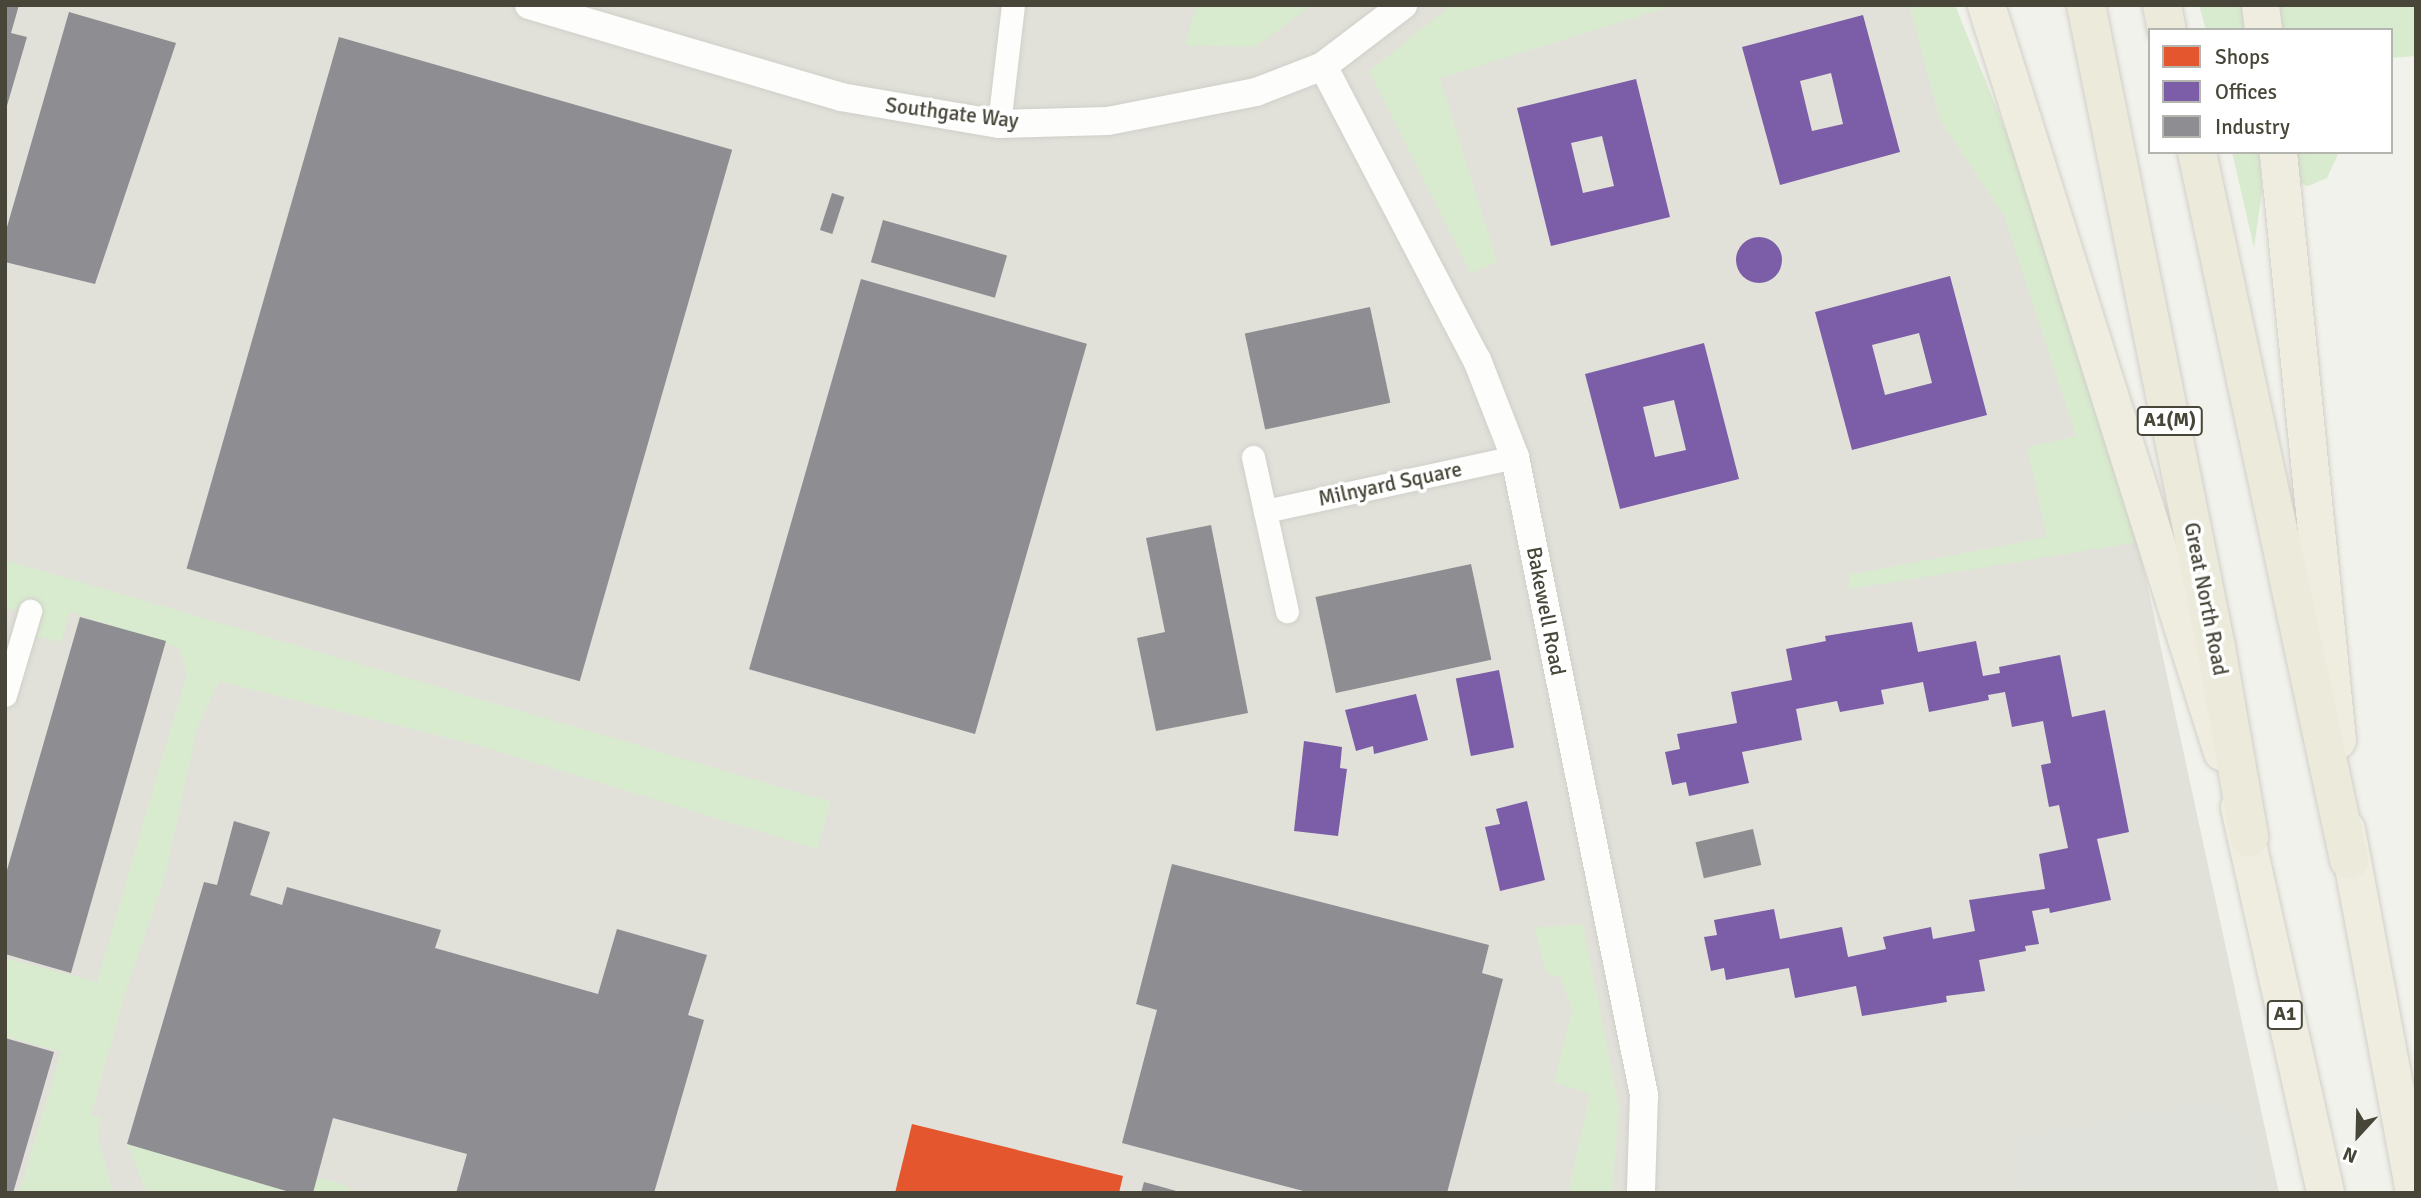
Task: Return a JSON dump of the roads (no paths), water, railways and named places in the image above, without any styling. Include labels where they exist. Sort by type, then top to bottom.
[{"type":"highway","points":[[1986,5],[2249,837]]},
{"type":"highway","name":"Great North Road","points":[[2086,5],[2216,647],[2249,837],[2325,1193]]},
{"type":"highway","points":[[2162,5],[2168,28]]},
{"type":"highway","points":[[2260,5],[2263,28]]},
{"type":"highway","points":[[2197,154],[2349,860],[2414,1193]]},
{"type":"highway","points":[[2278,154],[2349,860]]},
{"type":"street","name":"Southgate Way","points":[[529,5],[841,97],[999,124],[1108,121],[1256,92],[1323,66],[1403,5]]},
{"type":"street","points":[[999,124],[1013,5]]},
{"type":"street","name":"Bakewell Road","points":[[1323,66],[1477,360],[1515,457],[1644,1096],[1641,1193]]},
{"type":"street","points":[[1253,457],[1287,611]]},
{"type":"street","name":"Milnyard Square","points":[[1265,511],[1515,457]]},
{"type":"street","points":[[5,695],[30,611]]}]
